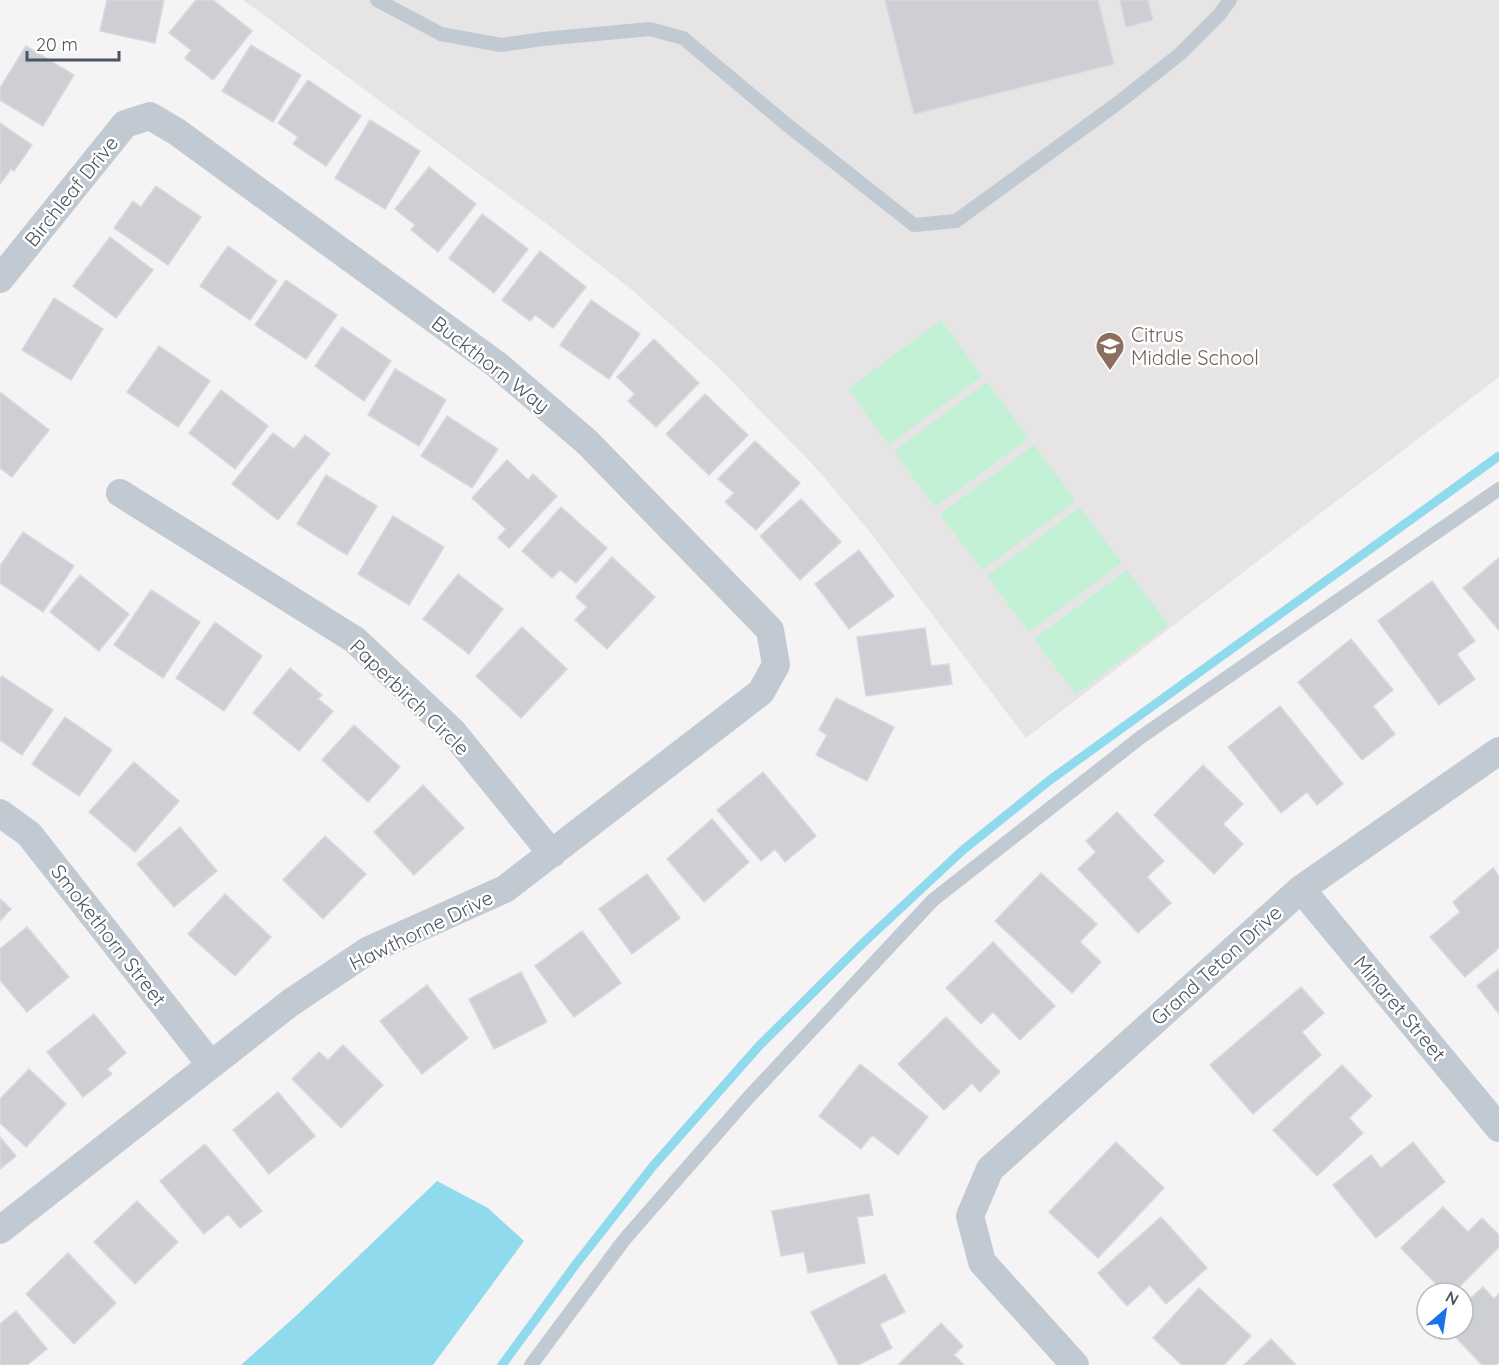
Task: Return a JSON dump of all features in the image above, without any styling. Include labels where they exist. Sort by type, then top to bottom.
[{"type":"street","name":"Birchleaf Drive","points":[[0,279],[125,124],[150,116]]},
{"type":"street","name":"Buckthorn Way","points":[[150,116],[177,132],[496,364],[587,442],[770,630],[776,665]]},
{"type":"street","name":"Paperbirch Circle","points":[[120,493],[355,640],[453,732],[552,854]]},
{"type":"street","name":"Hawthorne Drive","points":[[0,1230],[290,1003],[369,950],[505,889],[761,692],[776,665]]},
{"type":"street","name":"Grand Teton Drive","points":[[1075,1365],[982,1262],[970,1216],[990,1169],[1301,889],[1499,751]]},
{"type":"street","name":"Smokethorn Street","points":[[0,813],[29,834],[211,1065]]},
{"type":"street","name":"Minaret Street","points":[[1301,889],[1499,1128]]},
{"type":"lane","points":[[377,0],[441,34],[501,45],[650,29],[682,39],[914,225],[956,221],[1118,103],[1180,54],[1219,15],[1230,0]]},
{"type":"lane","points":[[531,1365],[624,1240],[748,1098],[933,900],[1141,737],[1499,489]]},
{"type":"shaded area","name":"Citrus Middle School","points":[[243,0],[1499,0],[1499,377],[1026,738],[869,531],[817,469],[716,365],[632,290],[547,224]]},
{"type":"green space","points":[[941,320],[982,376],[889,445],[848,389]]},
{"type":"green space","points":[[987,382],[1029,438],[935,507],[894,451]]},
{"type":"green space","points":[[1034,445],[1076,501],[982,570],[940,514]]},
{"type":"green space","points":[[1080,507],[1122,563],[1029,632],[987,576]]},
{"type":"green space","points":[[1127,570],[1169,625],[1076,694],[1034,639]]},
{"type":"water","points":[[437,1181],[488,1208],[524,1241],[433,1365],[241,1365],[298,1314]]},
{"type":"building","points":[[107,0],[164,0],[155,43],[100,31]]},
{"type":"building","points":[[196,0],[213,0],[252,31],[213,80],[185,58],[191,50],[169,33]]},
{"type":"building","points":[[885,0],[1098,0],[1114,64],[914,114]]},
{"type":"building","points":[[1120,0],[1148,0],[1153,20],[1126,27]]},
{"type":"building","points":[[251,45],[301,75],[273,122],[222,91]]},
{"type":"building","points":[[26,46],[74,75],[43,126],[0,100],[0,88]]},
{"type":"building","points":[[308,80],[361,116],[326,166],[293,144],[298,137],[278,123]]},
{"type":"building","points":[[370,120],[420,151],[385,209],[335,178]]},
{"type":"building","points":[[0,123],[32,145],[14,171],[11,169],[0,184]]},
{"type":"building","points":[[429,167],[476,204],[438,252],[411,230],[415,225],[395,209]]},
{"type":"building","points":[[156,186],[201,217],[168,265],[114,228],[133,201],[141,207]]},
{"type":"building","points":[[482,214],[528,249],[494,293],[449,258]]},
{"type":"building","points":[[110,237],[153,270],[116,318],[73,286]]},
{"type":"building","points":[[228,246],[277,281],[250,320],[200,286]]},
{"type":"building","points":[[540,251],[586,287],[553,328],[535,315],[530,321],[502,300]]},
{"type":"building","points":[[286,280],[337,315],[306,359],[255,325]]},
{"type":"building","points":[[54,298],[103,329],[71,380],[22,350]]},
{"type":"building","points":[[591,300],[640,334],[609,379],[560,345]]},
{"type":"building","points":[[342,327],[391,361],[364,401],[315,366]]},
{"type":"building","points":[[654,339],[699,383],[656,427],[628,401],[635,394],[617,377]]},
{"type":"building","points":[[159,346],[210,381],[178,427],[127,392]]},
{"type":"building","points":[[395,369],[446,400],[419,446],[368,415]]},
{"type":"building","points":[[221,390],[268,426],[235,469],[189,433]]},
{"type":"building","points":[[0,392],[49,430],[12,477],[0,468]]},
{"type":"building","points":[[705,394],[748,435],[709,475],[666,434]]},
{"type":"building","points":[[447,416],[498,449],[472,488],[421,456]]},
{"type":"building","points":[[273,433],[294,449],[305,435],[330,454],[278,520],[232,484]]},
{"type":"building","points":[[755,441],[800,483],[756,530],[725,502],[734,493],[718,479]]},
{"type":"building","points":[[507,460],[528,480],[533,474],[557,496],[509,548],[498,538],[506,529],[472,498]]},
{"type":"building","points":[[326,475],[377,506],[347,555],[297,524]]},
{"type":"building","points":[[801,499],[841,542],[800,580],[760,536]]},
{"type":"building","points":[[561,507],[607,548],[576,583],[560,570],[552,578],[522,551]]},
{"type":"building","points":[[393,516],[444,547],[409,605],[358,574]]},
{"type":"building","points":[[23,532],[74,566],[43,612],[0,583],[0,566]]},
{"type":"building","points":[[859,550],[894,596],[849,629],[815,584]]},
{"type":"building","points":[[612,557],[655,597],[607,649],[575,620],[587,607],[576,597]]},
{"type":"building","points":[[1499,558],[1499,630],[1463,588]]},
{"type":"building","points":[[458,574],[503,609],[469,654],[423,619]]},
{"type":"building","points":[[80,575],[129,614],[99,651],[50,612]]},
{"type":"building","points":[[1432,581],[1475,641],[1457,654],[1475,679],[1439,705],[1378,621]]},
{"type":"building","points":[[151,590],[200,622],[163,678],[114,645]]},
{"type":"building","points":[[215,622],[262,656],[224,711],[176,678]]},
{"type":"building","points":[[522,627],[567,669],[521,718],[476,676]]},
{"type":"building","points":[[925,628],[931,666],[949,664],[952,684],[866,696],[857,637]]},
{"type":"building","points":[[1351,639],[1393,690],[1373,706],[1395,734],[1362,760],[1298,682]]},
{"type":"building","points":[[290,668],[322,695],[318,699],[333,711],[299,751],[253,713]]},
{"type":"building","points":[[2,676],[53,710],[22,755],[0,740],[0,679]]},
{"type":"building","points":[[836,698],[894,727],[867,781],[816,755],[827,735],[819,730]]},
{"type":"building","points":[[1280,706],[1343,784],[1317,805],[1307,792],[1281,813],[1228,747]]},
{"type":"building","points":[[65,717],[112,750],[79,796],[32,764]]},
{"type":"building","points":[[354,725],[400,767],[368,802],[322,760]]},
{"type":"building","points":[[134,762],[179,801],[135,852],[89,812]]},
{"type":"building","points":[[1203,765],[1243,804],[1223,824],[1243,844],[1214,874],[1154,815]]},
{"type":"building","points":[[763,772],[816,836],[785,862],[775,849],[761,861],[717,810]]},
{"type":"building","points":[[423,785],[464,828],[414,875],[374,832]]},
{"type":"building","points":[[1117,812],[1164,861],[1147,877],[1171,903],[1138,933],[1078,869],[1096,852],[1086,841]]},
{"type":"building","points":[[712,819],[749,862],[704,902],[667,859]]},
{"type":"building","points":[[180,827],[217,871],[174,907],[137,864]]},
{"type":"building","points":[[325,836],[366,874],[323,919],[283,880]]},
{"type":"building","points":[[1493,868],[1499,876],[1499,948],[1465,977],[1430,937],[1460,912],[1453,902]]},
{"type":"building","points":[[1041,873],[1097,924],[1080,942],[1101,962],[1072,993],[995,921]]},
{"type":"building","points":[[647,874],[680,918],[632,954],[599,909]]},
{"type":"building","points":[[225,894],[271,937],[235,976],[188,934]]},
{"type":"building","points":[[0,899],[11,909],[0,921]]},
{"type":"building","points":[[27,927],[69,977],[27,1012],[0,980],[0,949]]},
{"type":"building","points":[[582,931],[621,983],[574,1017],[535,966]]},
{"type":"building","points":[[993,942],[1055,1006],[1020,1040],[993,1012],[981,1024],[946,988]]},
{"type":"building","points":[[1499,969],[1499,1014],[1477,986]]},
{"type":"building","points":[[521,972],[547,1022],[494,1049],[469,999]]},
{"type":"building","points":[[427,985],[468,1038],[422,1074],[380,1021]]},
{"type":"building","points":[[1301,987],[1324,1013],[1302,1032],[1321,1055],[1253,1114],[1210,1065]]},
{"type":"building","points":[[94,1014],[126,1053],[107,1069],[112,1074],[83,1097],[47,1052]]},
{"type":"building","points":[[946,1017],[1000,1072],[980,1092],[972,1083],[944,1110],[898,1064]]},
{"type":"building","points":[[343,1045],[383,1085],[341,1128],[292,1079],[319,1052],[328,1060]]},
{"type":"building","points":[[860,1064],[928,1117],[898,1155],[872,1135],[861,1149],[819,1116]]},
{"type":"building","points":[[1342,1065],[1372,1096],[1349,1118],[1363,1133],[1317,1176],[1273,1130]]},
{"type":"building","points":[[29,1069],[66,1104],[26,1147],[0,1123],[0,1099]]},
{"type":"building","points":[[278,1092],[315,1136],[269,1174],[233,1130]]},
{"type":"building","points":[[0,1137],[16,1156],[0,1169]]},
{"type":"building","points":[[1116,1142],[1164,1188],[1098,1258],[1049,1212]]},
{"type":"building","points":[[1413,1142],[1445,1182],[1376,1238],[1333,1185],[1371,1155],[1381,1168]]},
{"type":"building","points":[[205,1144],[262,1211],[240,1228],[228,1214],[204,1234],[160,1181]]},
{"type":"building","points":[[869,1194],[873,1215],[857,1217],[865,1263],[808,1273],[804,1252],[781,1256],[772,1211]]},
{"type":"building","points":[[137,1201],[178,1242],[135,1284],[94,1242]]},
{"type":"building","points":[[1443,1207],[1468,1232],[1482,1218],[1499,1235],[1499,1247],[1465,1281],[1433,1281],[1401,1248]]},
{"type":"building","points":[[1161,1217],[1207,1268],[1166,1304],[1150,1285],[1127,1306],[1098,1273]]},
{"type":"building","points":[[68,1253],[116,1303],[74,1344],[26,1294]]},
{"type":"building","points":[[885,1274],[905,1312],[880,1324],[892,1348],[858,1365],[839,1365],[811,1312]]},
{"type":"building","points":[[1483,1287],[1494,1299],[1499,1294],[1499,1362],[1496,1365],[1482,1365],[1459,1341],[1475,1341],[1475,1294]]},
{"type":"building","points":[[1199,1288],[1251,1336],[1224,1365],[1182,1365],[1153,1338]]},
{"type":"building","points":[[16,1311],[47,1349],[27,1365],[0,1365],[0,1324]]},
{"type":"building","points":[[941,1323],[963,1346],[954,1355],[964,1365],[898,1365]]},
{"type":"building","points":[[1271,1339],[1296,1365],[1244,1365]]},
{"type":"waterway","points":[[502,1365],[576,1264],[653,1166],[759,1046],[862,944],[963,850],[1050,780],[1499,456]]},
{"type":"place","name":"Citrus Middle School","points":[[1110,372]]}]
